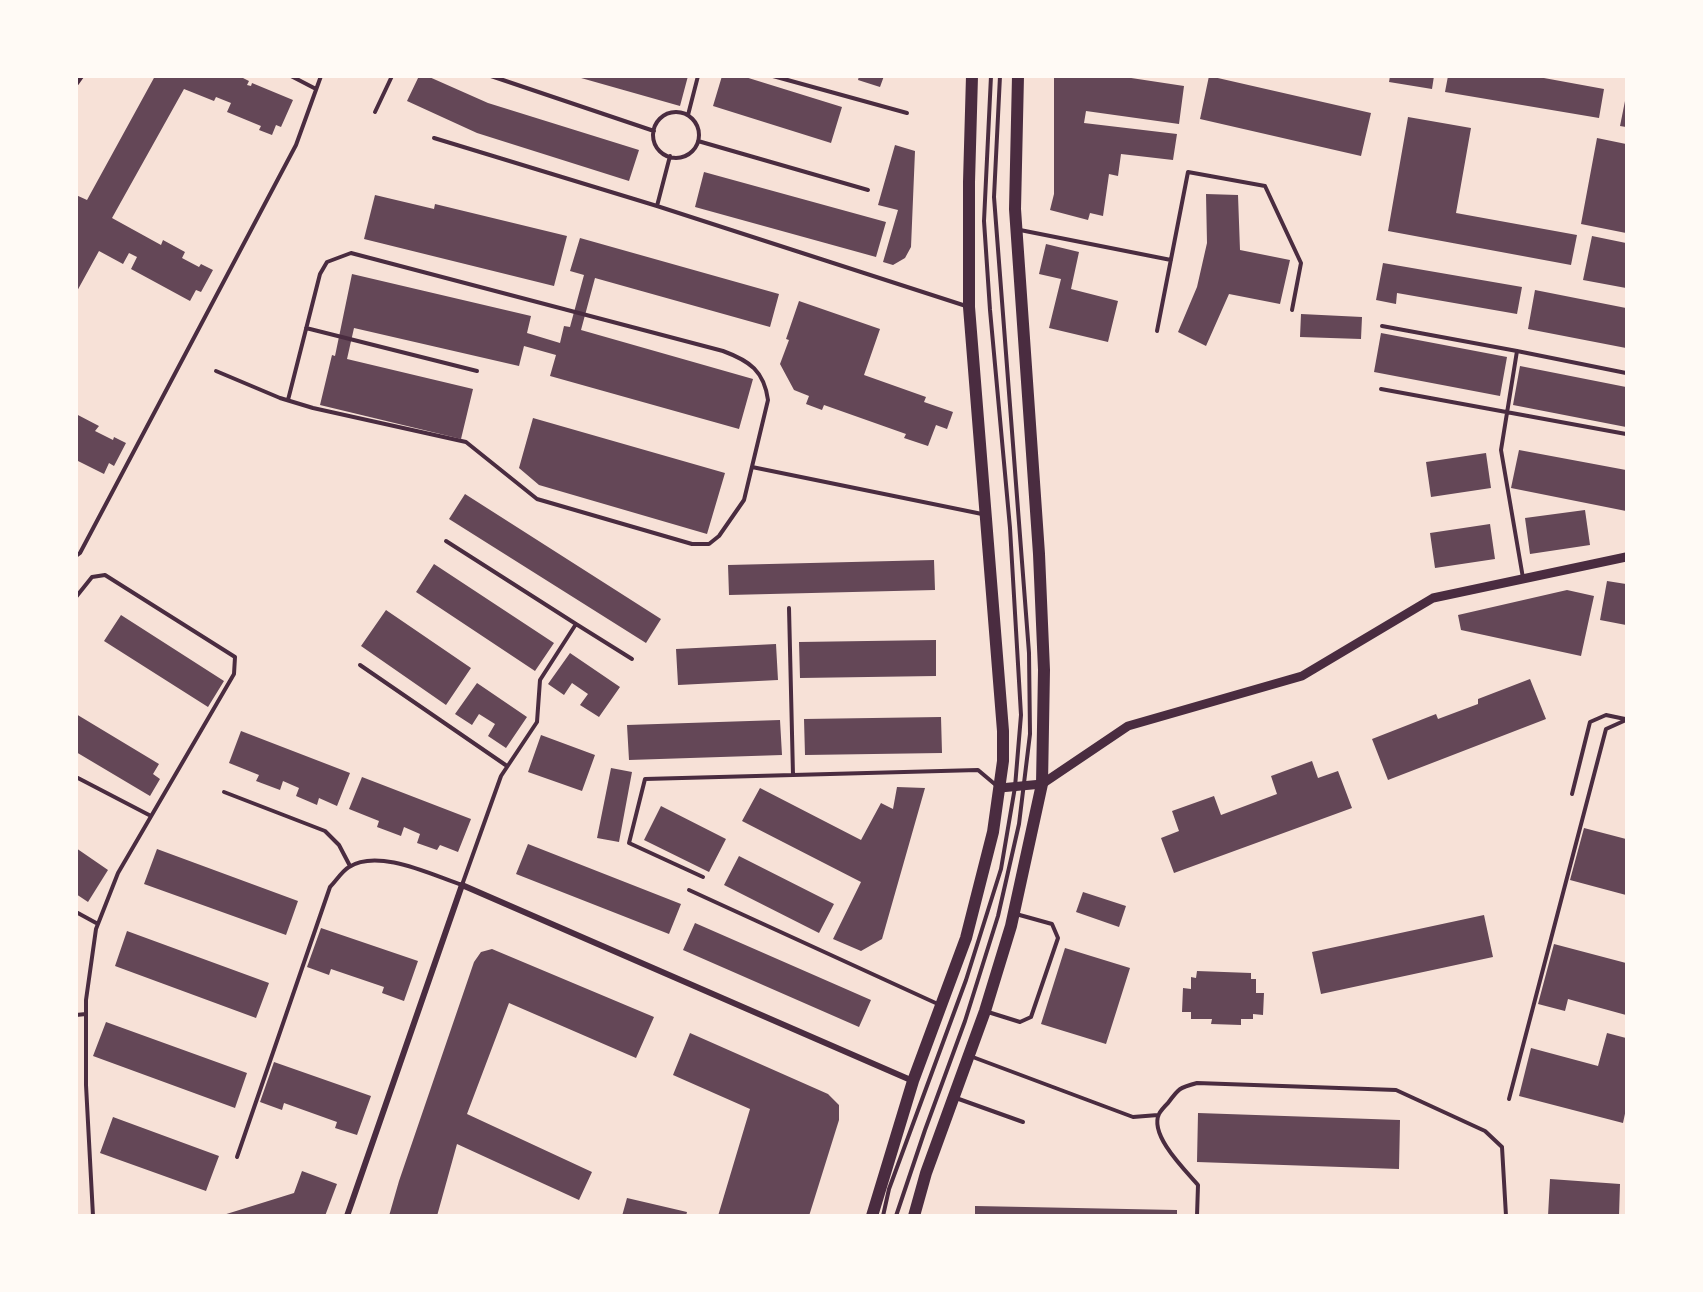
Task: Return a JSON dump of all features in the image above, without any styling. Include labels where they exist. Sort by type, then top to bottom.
[{"type":"main road","points":[[872,1215],[913,1081],[966,938],[993,832],[1003,762],[1003,731],[969,307],[972,76]]},
{"type":"main road","points":[[914,1215],[985,1011],[1014,914],[1042,784],[1043,647],[1014,209],[1018,76]]},
{"type":"street","points":[[76,83],[81,76]]},
{"type":"street","points":[[1000,788],[1042,784],[1128,726],[1302,676],[1433,598],[1626,557]]},
{"type":"street","points":[[347,1215],[462,885],[913,1081]]},
{"type":"lane","points":[[291,76],[316,88]]},
{"type":"lane","points":[[76,556],[80,553],[296,145],[321,76]]},
{"type":"lane","points":[[375,112],[392,76]]},
{"type":"lane","points":[[491,76],[654,131]]},
{"type":"lane","points":[[688,115],[698,76]]},
{"type":"lane","points":[[773,76],[907,113]]},
{"type":"lane","points":[[896,1215],[965,1021],[998,915],[1019,824],[1021,715],[1010,528],[984,221],[991,76]]},
{"type":"lane","points":[[883,1215],[889,1189],[966,980],[1001,869],[1030,734],[1029,653],[994,197],[1000,76]]},
{"type":"lane","points":[[681,112],[688,115],[698,126],[698,141],[695,148],[682,157],[670,156],[661,152],[657,146],[654,131],[656,124],[666,114],[681,112]]},
{"type":"lane","points":[[434,138],[657,206],[969,307]]},
{"type":"lane","points":[[698,141],[868,190]]},
{"type":"lane","points":[[657,206],[670,156]]},
{"type":"lane","points":[[1157,332],[1188,172],[1265,186],[1301,263],[1292,310]]},
{"type":"lane","points":[[1016,230],[1171,260]]},
{"type":"lane","points":[[216,371],[288,400],[466,442],[537,499],[692,544],[709,544],[719,536],[744,500],[768,400],[766,384],[755,368],[737,356],[723,351],[351,253],[327,262],[320,274],[288,400]]},
{"type":"lane","points":[[1382,326],[1626,373]]},
{"type":"lane","points":[[306,328],[477,371]]},
{"type":"lane","points":[[1517,351],[1501,450],[1524,579]]},
{"type":"lane","points":[[1380,389],[1626,434]]},
{"type":"lane","points":[[752,467],[986,514]]},
{"type":"lane","points":[[446,541],[632,659]]},
{"type":"lane","points":[[76,597],[92,577],[105,575],[235,657],[234,674],[118,873],[98,924],[86,1000],[86,1085],[93,1215]]},
{"type":"lane","points":[[789,608],[794,775]]},
{"type":"lane","points":[[237,1157],[330,887],[350,866],[375,859],[399,863],[462,885],[501,776],[537,722],[540,681],[576,624]]},
{"type":"lane","points":[[360,665],[507,766]]},
{"type":"lane","points":[[1572,794],[1590,722],[1606,715],[1626,719]]},
{"type":"lane","points":[[1509,1100],[1606,729],[1626,719]]},
{"type":"lane","points":[[703,877],[628,843],[645,779],[978,770],[1000,788]]},
{"type":"lane","points":[[76,777],[151,816]]},
{"type":"lane","points":[[224,792],[325,831],[339,845],[350,866]]},
{"type":"lane","points":[[689,890],[941,1005]]},
{"type":"lane","points":[[76,912],[98,924]]},
{"type":"lane","points":[[985,1011],[1020,1022],[1032,1017],[1058,938],[1052,924],[1014,914]]},
{"type":"lane","points":[[76,1015],[86,1014]]},
{"type":"lane","points":[[969,1056],[1133,1117],[1158,1115]]},
{"type":"lane","points":[[1197,1215],[1198,1185],[1164,1143],[1158,1126],[1158,1115],[1179,1088],[1197,1083],[1396,1090],[1485,1131],[1502,1148],[1506,1215]]},
{"type":"lane","points":[[955,1098],[1023,1122]]},
{"type":"building","points":[[155,76],[239,76],[249,81],[247,85],[251,86],[252,83],[293,100],[281,127],[276,125],[272,135],[259,130],[261,126],[227,112],[231,103],[216,97],[214,101],[184,89],[112,218],[161,245],[163,240],[185,252],[182,258],[199,267],[201,264],[213,270],[201,292],[196,290],[190,301],[131,269],[137,257],[129,253],[123,264],[99,251],[76,293],[76,195],[87,200]]},
{"type":"building","points":[[419,76],[427,76],[488,103],[639,150],[629,181],[477,133],[407,101]]},
{"type":"building","points":[[574,76],[688,76],[680,106]]},
{"type":"building","points":[[722,76],[742,76],[842,107],[831,143],[713,106]]},
{"type":"building","points":[[859,76],[884,76],[880,87],[858,80]]},
{"type":"building","points":[[1054,76],[1118,76],[1184,86],[1179,124],[1086,111],[1084,123],[1177,134],[1173,160],[1121,154],[1118,176],[1109,174],[1103,216],[1090,213],[1088,220],[1050,210],[1054,194]]},
{"type":"building","points":[[1209,76],[1371,113],[1361,156],[1200,119]]},
{"type":"building","points":[[1390,76],[1434,76],[1432,89],[1389,82]]},
{"type":"building","points":[[1448,76],[1533,76],[1604,89],[1599,118],[1445,92]]},
{"type":"building","points":[[1626,102],[1626,127],[1620,126]]},
{"type":"building","points":[[1408,117],[1471,128],[1456,213],[1577,235],[1571,265],[1388,231]]},
{"type":"building","points":[[1597,138],[1626,144],[1626,233],[1581,224]]},
{"type":"building","points":[[895,145],[915,151],[911,247],[905,258],[893,265],[883,262],[898,210],[878,205]]},
{"type":"building","points":[[704,172],[886,222],[876,257],[695,207]]},
{"type":"building","points":[[1206,194],[1238,195],[1240,250],[1290,260],[1280,304],[1229,294],[1206,346],[1178,332],[1197,287],[1207,243]]},
{"type":"building","points":[[375,195],[434,209],[435,204],[567,236],[554,286],[364,239]]},
{"type":"building","points":[[1592,236],[1626,243],[1626,288],[1583,280]]},
{"type":"building","points":[[580,238],[779,294],[770,327],[595,278],[581,330],[753,379],[739,429],[550,376],[556,355],[524,346],[519,366],[354,328],[347,359],[473,389],[461,439],[320,405],[332,355],[335,356],[352,274],[531,316],[527,333],[560,343],[564,326],[570,327],[584,275],[570,271]]},
{"type":"building","points":[[1046,244],[1079,252],[1071,289],[1118,301],[1108,342],[1049,328],[1061,279],[1039,274]]},
{"type":"building","points":[[1383,263],[1522,287],[1517,314],[1397,293],[1396,304],[1376,300]]},
{"type":"building","points":[[1535,290],[1626,308],[1626,348],[1528,329]]},
{"type":"building","points":[[799,301],[880,329],[864,375],[926,397],[924,402],[953,412],[947,429],[936,425],[928,446],[904,438],[906,434],[824,405],[822,410],[806,404],[809,396],[794,390],[780,364]]},
{"type":"building","points":[[1301,314],[1362,317],[1361,339],[1300,337]]},
{"type":"building","points":[[1381,333],[1507,357],[1500,396],[1374,372]]},
{"type":"building","points":[[1520,366],[1626,387],[1626,427],[1513,405]]},
{"type":"building","points":[[76,414],[99,426],[95,431],[113,440],[114,437],[126,443],[114,466],[109,463],[104,474],[76,460]]},
{"type":"building","points":[[533,418],[725,473],[707,534],[539,485],[519,468]]},
{"type":"building","points":[[1519,450],[1626,470],[1626,511],[1511,488]]},
{"type":"building","points":[[1486,453],[1491,488],[1431,497],[1426,462]]},
{"type":"building","points":[[465,494],[661,619],[646,643],[449,519]]},
{"type":"building","points":[[1585,510],[1590,545],[1530,554],[1525,518]]},
{"type":"building","points":[[1490,524],[1495,559],[1435,568],[1430,533]]},
{"type":"building","points":[[934,560],[935,590],[729,595],[728,565]]},
{"type":"building","points":[[434,564],[554,643],[535,671],[416,592]]},
{"type":"building","points":[[1607,581],[1626,584],[1626,625],[1600,620]]},
{"type":"building","points":[[1567,590],[1594,596],[1581,656],[1461,630],[1458,615]]},
{"type":"building","points":[[386,610],[471,668],[446,705],[361,646]]},
{"type":"building","points":[[121,615],[224,681],[208,707],[104,641]]},
{"type":"building","points":[[936,640],[936,676],[800,678],[799,642]]},
{"type":"building","points":[[776,644],[778,680],[678,685],[676,649]]},
{"type":"building","points":[[570,653],[620,687],[599,717],[580,705],[588,694],[572,683],[564,695],[548,684]]},
{"type":"building","points":[[1530,679],[1546,719],[1388,780],[1372,739],[1436,714],[1438,719],[1478,704],[1478,699]]},
{"type":"building","points":[[477,683],[527,717],[506,748],[488,736],[495,724],[479,714],[472,725],[455,714]]},
{"type":"building","points":[[76,714],[159,764],[153,774],[160,779],[150,796],[76,752]]},
{"type":"building","points":[[941,717],[942,753],[805,755],[804,719]]},
{"type":"building","points":[[780,720],[782,755],[629,760],[627,725]]},
{"type":"building","points":[[241,731],[350,773],[337,806],[319,798],[317,805],[296,796],[299,788],[283,781],[280,790],[256,781],[259,775],[229,763]]},
{"type":"building","points":[[541,735],[595,755],[582,791],[528,772]]},
{"type":"building","points":[[1312,761],[1318,778],[1338,771],[1352,808],[1174,873],[1161,838],[1179,831],[1172,811],[1214,796],[1221,815],[1277,794],[1271,776]]},
{"type":"building","points":[[611,768],[632,772],[619,842],[597,838]]},
{"type":"building","points":[[362,777],[471,819],[458,852],[440,845],[437,850],[417,843],[420,834],[404,827],[401,836],[377,827],[379,821],[349,809]]},
{"type":"building","points":[[897,787],[925,788],[882,939],[861,951],[833,939],[861,882],[742,821],[760,788],[861,840],[881,803],[893,809]]},
{"type":"building","points":[[661,806],[726,839],[709,872],[644,840]]},
{"type":"building","points":[[1584,828],[1626,839],[1626,895],[1570,880]]},
{"type":"building","points":[[528,844],[681,904],[669,934],[516,874]]},
{"type":"building","points":[[76,848],[108,870],[88,902],[76,894]]},
{"type":"building","points":[[157,849],[298,901],[286,935],[144,884]]},
{"type":"building","points":[[739,856],[834,904],[819,933],[724,885]]},
{"type":"building","points":[[1083,892],[1126,906],[1119,927],[1076,912]]},
{"type":"building","points":[[1484,915],[1493,957],[1321,994],[1312,952]]},
{"type":"building","points":[[695,923],[871,1000],[859,1027],[683,950]]},
{"type":"building","points":[[321,928],[418,961],[404,1001],[382,993],[384,987],[331,969],[329,975],[307,967]]},
{"type":"building","points":[[127,931],[269,983],[256,1018],[115,966]]},
{"type":"building","points":[[1554,944],[1626,963],[1626,1015],[1568,999],[1565,1011],[1538,1004]]},
{"type":"building","points":[[1065,948],[1130,968],[1106,1044],[1041,1024]]},
{"type":"building","points":[[492,949],[654,1017],[636,1058],[509,1003],[467,1114],[592,1172],[579,1200],[457,1144],[437,1216],[389,1216],[474,962],[481,952]]},
{"type":"building","points":[[1197,971],[1251,973],[1251,979],[1256,979],[1256,993],[1264,993],[1263,1015],[1253,1014],[1253,1019],[1241,1019],[1241,1025],[1211,1024],[1212,1019],[1191,1019],[1191,1012],[1182,1012],[1183,988],[1191,989],[1191,977],[1196,978]]},
{"type":"building","points":[[106,1022],[247,1073],[235,1108],[93,1056]]},
{"type":"building","points":[[690,1033],[828,1094],[839,1105],[839,1120],[809,1216],[718,1216],[750,1109],[673,1075]]},
{"type":"building","points":[[1607,1033],[1626,1038],[1626,1109],[1623,1123],[1519,1096],[1531,1048],[1598,1066]]},
{"type":"building","points":[[274,1062],[371,1096],[357,1135],[335,1128],[337,1122],[284,1103],[282,1110],[260,1102]]},
{"type":"building","points":[[1198,1113],[1400,1120],[1399,1169],[1197,1162]]},
{"type":"building","points":[[113,1117],[219,1156],[206,1191],[100,1153]]},
{"type":"building","points":[[302,1171],[337,1184],[325,1216],[220,1216],[294,1193]]},
{"type":"building","points":[[1550,1179],[1620,1184],[1619,1216],[1548,1216]]},
{"type":"building","points":[[627,1198],[687,1212],[686,1216],[622,1216]]},
{"type":"building","points":[[975,1206],[1177,1210],[1177,1216],[975,1216]]}]
